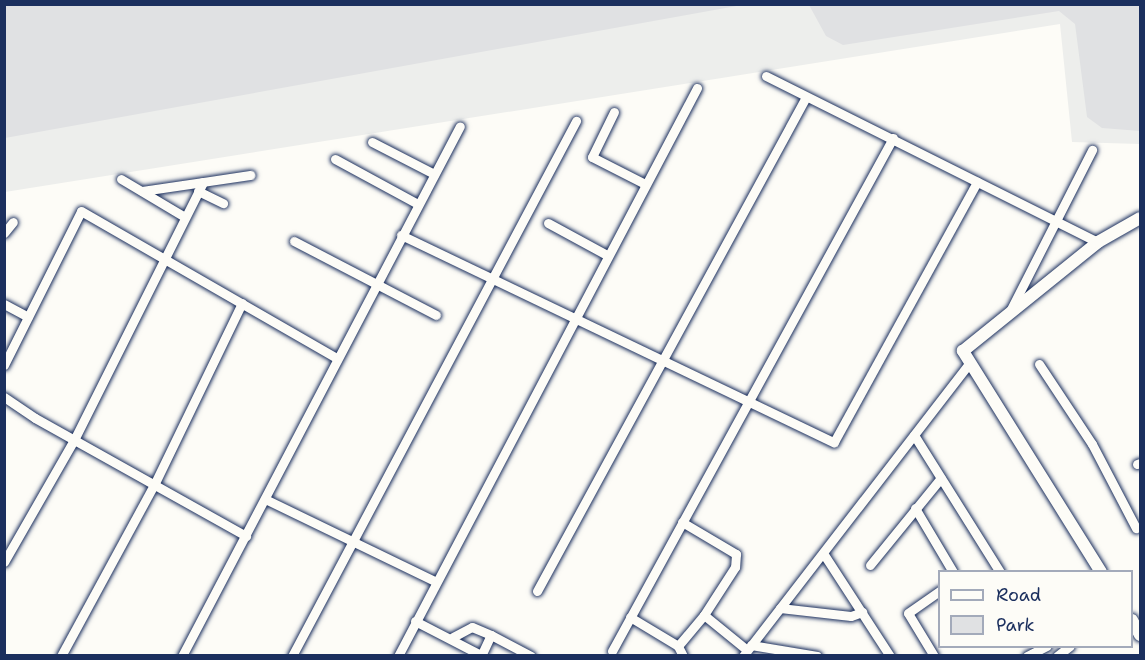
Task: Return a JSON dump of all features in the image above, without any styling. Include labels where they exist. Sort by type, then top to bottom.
[{"type":"street","points":[[766,76],[1098,242]]},
{"type":"street","points":[[398,656],[573,317],[697,88]]},
{"type":"street","points":[[537,591],[806,97]]},
{"type":"street","points":[[614,112],[592,157],[645,184]]},
{"type":"street","points":[[292,656],[490,278],[576,121]]},
{"type":"street","points":[[182,656],[265,499],[335,357],[460,126]]},
{"type":"street","points":[[612,651],[892,138]]},
{"type":"street","points":[[372,142],[434,174]]},
{"type":"street","points":[[1008,314],[1092,150]]},
{"type":"street","points":[[335,159],[418,204]]},
{"type":"street","points":[[142,191],[201,187],[250,175]]},
{"type":"street","points":[[121,179],[185,217]]},
{"type":"street","points":[[401,235],[662,360],[836,440],[976,182]]},
{"type":"street","points":[[201,187],[223,203]]},
{"type":"street","points":[[4,562],[74,440],[163,256],[201,187]]},
{"type":"street","points":[[4,365],[81,211],[163,256],[335,357]]},
{"type":"street","points":[[1100,570],[963,351],[1098,242],[1140,218]]},
{"type":"street","points":[[4,233],[13,222]]},
{"type":"street","points":[[548,223],[607,255]]},
{"type":"street","points":[[294,241],[436,315]]},
{"type":"street","points":[[61,656],[154,485],[242,303]]},
{"type":"street","points":[[4,304],[28,317]]},
{"type":"street","points":[[747,650],[970,362]]},
{"type":"street","points":[[1039,364],[1092,444],[1139,530]]},
{"type":"street","points":[[4,397],[74,440],[246,536]]},
{"type":"street","points":[[914,435],[999,570]]},
{"type":"street","points":[[870,565],[941,478]]},
{"type":"street","points":[[265,499],[435,581]]},
{"type":"street","points":[[915,508],[952,570]]},
{"type":"street","points":[[678,646],[704,615],[735,567],[736,554],[682,522]]},
{"type":"street","points":[[822,553],[890,656]]},
{"type":"street","points":[[934,656],[908,613],[938,592]]},
{"type":"street","points":[[780,608],[851,616],[862,612]]},
{"type":"street","points":[[704,615],[747,650],[817,656]]},
{"type":"street","points":[[630,617],[678,646],[683,656]]},
{"type":"street","points":[[415,621],[453,637],[481,656],[491,635]]},
{"type":"street","points":[[453,637],[472,627],[531,656]]},
{"type":"street","points":[[1027,656],[1043,648]]},
{"type":"shaded area","points":[[5,5],[1140,5],[1140,144],[1072,142],[1060,24],[5,192]]},
{"type":"green space","points":[[5,4],[742,4],[742,5],[5,138]]},
{"type":"green space","points":[[809,5],[1140,5],[1140,131],[1102,128],[1087,117],[1075,24],[1059,11],[843,45],[826,36]]}]
